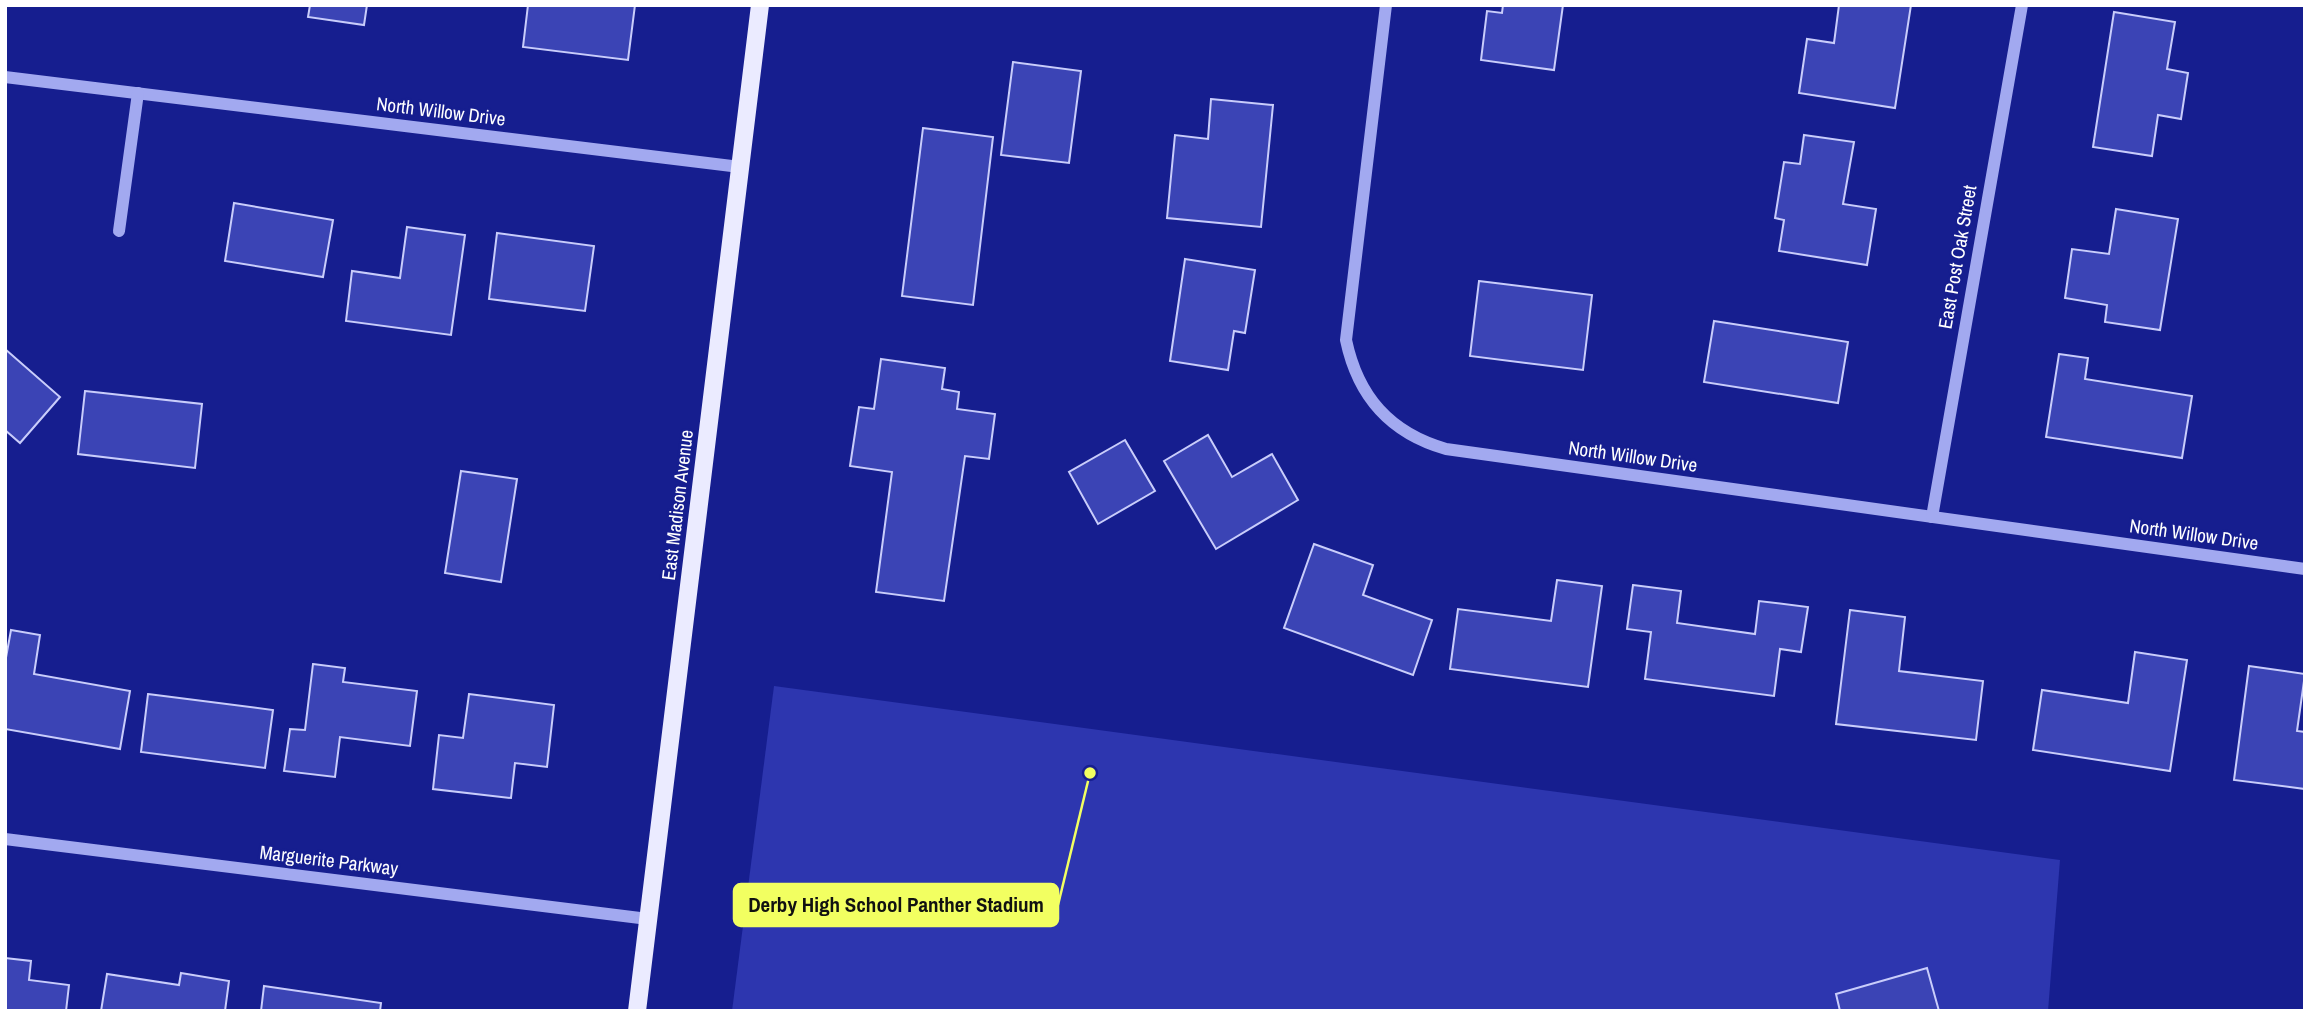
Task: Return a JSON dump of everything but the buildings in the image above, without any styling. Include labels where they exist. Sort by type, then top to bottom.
[{"type":"main road","name":"East Madison Avenue","points":[[637,1011],[760,5]]},
{"type":"street","name":"North Willow Drive","points":[[1386,5],[1346,340],[1358,382],[1385,418],[1402,432],[1446,449],[2305,569]]},
{"type":"street","name":"East Post Oak Street","points":[[1932,517],[2022,5]]},
{"type":"street","name":"North Willow Drive","points":[[5,77],[740,167]]},
{"type":"street","points":[[119,231],[138,93]]},
{"type":"street","name":"Marguerite Parkway","points":[[5,839],[648,919]]},
{"type":"shaded area","points":[[774,686],[2060,860],[2048,1011],[732,1011]]},
{"type":"place","name":"Derby High School Panther Stadium","points":[[1090,773]]}]
